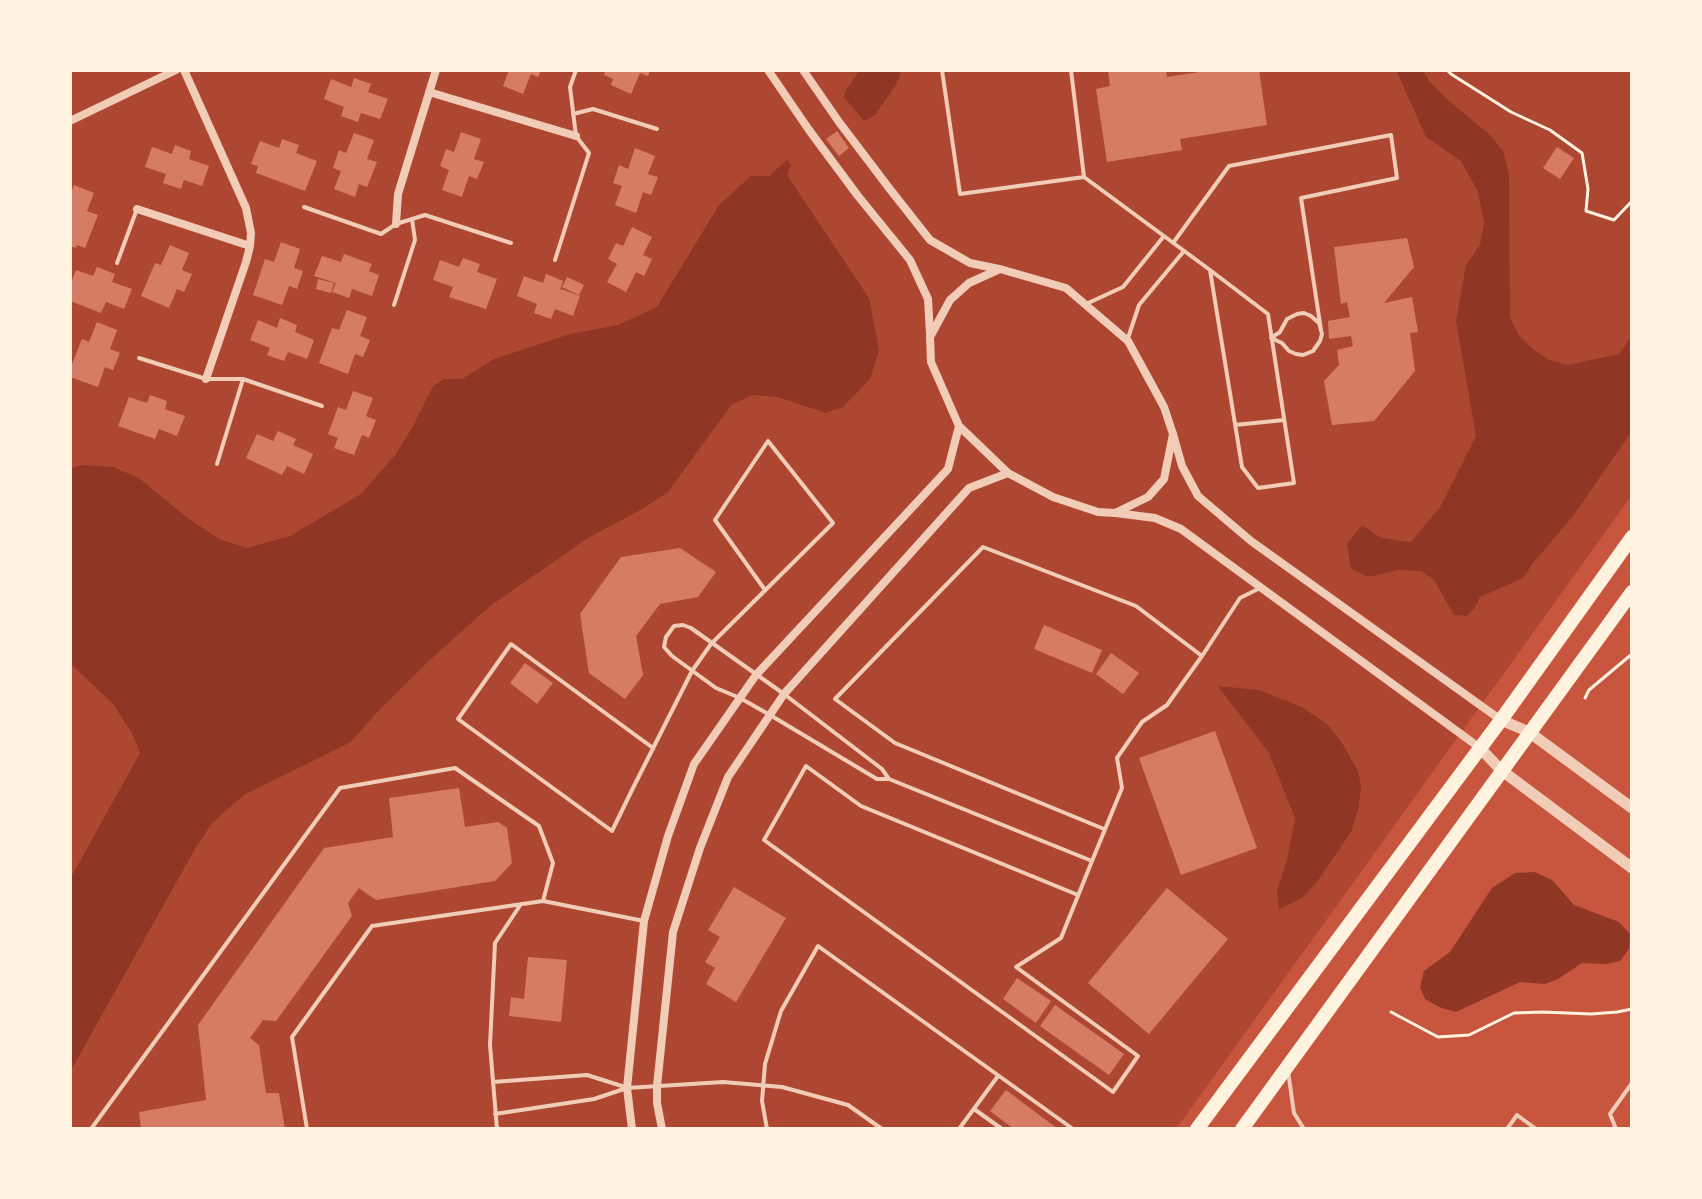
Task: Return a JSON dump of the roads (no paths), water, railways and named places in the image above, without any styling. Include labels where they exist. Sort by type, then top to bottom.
[{"type":"main road","points":[[1197,1129],[1501,720],[1632,537]]},
{"type":"main road","points":[[1242,1129],[1632,592]]},
{"type":"street","points":[[70,121],[176,70]]},
{"type":"street","points":[[184,70],[250,220],[250,246],[206,379]]},
{"type":"street","points":[[396,224],[398,194],[436,70]]},
{"type":"street","points":[[768,70],[858,196],[910,260],[928,299],[931,362],[959,426],[1008,473],[1053,497],[1098,512],[1155,518],[1181,529],[1480,748],[1501,770],[1632,868]]},
{"type":"street","points":[[803,70],[847,133],[930,240],[970,263],[1066,288],[1128,341],[1164,407],[1182,466],[1198,496],[1251,541],[1501,720],[1529,732],[1632,808]]},
{"type":"street","points":[[429,92],[576,136]]},
{"type":"street","points":[[137,209],[250,246]]},
{"type":"street","points":[[930,337],[950,300],[969,283],[1000,269]]},
{"type":"street","points":[[632,1129],[627,1088],[644,921],[668,836],[694,764],[756,675],[948,469],[959,426]]},
{"type":"street","points":[[1115,513],[1148,497],[1164,479],[1173,434]]},
{"type":"street","points":[[662,1129],[657,1086],[673,932],[700,848],[728,777],[784,694],[969,488],[1008,473]]},
{"type":"lane","points":[[555,260],[589,153],[576,136],[570,87],[576,70]]},
{"type":"lane","points":[[942,70],[960,194],[1084,177],[1210,270],[1268,314],[1294,483],[1258,488],[1242,467],[1210,270]]},
{"type":"lane","points":[[1071,70],[1084,177]]},
{"type":"lane","points":[[573,114],[593,109],[657,129]]},
{"type":"lane","points":[[1173,243],[1229,166],[1391,135],[1397,178],[1301,198],[1321,330],[1320,341],[1313,351],[1303,355],[1289,351],[1271,338]]},
{"type":"lane","points":[[304,207],[381,234],[396,224],[425,215],[511,243]]},
{"type":"lane","points":[[117,263],[137,209]]},
{"type":"lane","points":[[394,305],[415,240],[412,219]]},
{"type":"lane","points":[[1085,304],[1123,287],[1164,236]]},
{"type":"lane","points":[[1128,341],[1139,305],[1184,251]]},
{"type":"lane","points":[[1271,338],[1280,332],[1287,319],[1297,314],[1311,316],[1319,323],[1321,330]]},
{"type":"lane","points":[[139,358],[206,379],[243,379],[322,406]]},
{"type":"lane","points":[[217,464],[243,379]]},
{"type":"lane","points":[[1235,425],[1284,420]]},
{"type":"lane","points":[[653,748],[511,644],[458,719],[612,831],[692,671],[711,644],[833,523],[768,441],[715,520],[765,590]]},
{"type":"lane","points":[[1104,829],[895,743],[835,699],[983,547],[1136,606],[1202,656]]},
{"type":"lane","points":[[1078,895],[861,806],[806,766],[764,840],[1113,1092],[1138,1056],[1016,967],[1061,938],[1122,788],[1117,758],[1142,722],[1167,705],[1240,598],[1261,587]]},
{"type":"lane","points":[[889,779],[882,769],[784,694],[691,628],[674,626],[666,637],[664,647],[716,688],[740,698],[877,779],[889,779],[1092,861]]},
{"type":"lane","points":[[91,1129],[340,788],[455,768],[539,826],[553,863],[543,901]]},
{"type":"lane","points":[[307,1129],[292,1037],[372,926],[543,901],[644,921]]},
{"type":"lane","points":[[497,1129],[490,1045],[495,943],[521,904]]},
{"type":"lane","points":[[767,1129],[762,1101],[765,1064],[781,1011],[818,946],[1073,1129]]},
{"type":"lane","points":[[1288,1066],[1294,1113],[1304,1129]]},
{"type":"lane","points":[[493,1082],[587,1075],[627,1088]]},
{"type":"lane","points":[[959,1129],[998,1075]]},
{"type":"lane","points":[[495,1114],[594,1099],[627,1088],[723,1082],[782,1087],[848,1105],[882,1129]]},
{"type":"lane","points":[[1616,1129],[1610,1114],[1632,1083]]},
{"type":"lane","points":[[974,1109],[1002,1129]]},
{"type":"lane","points":[[1507,1129],[1517,1115],[1536,1129]]}]
